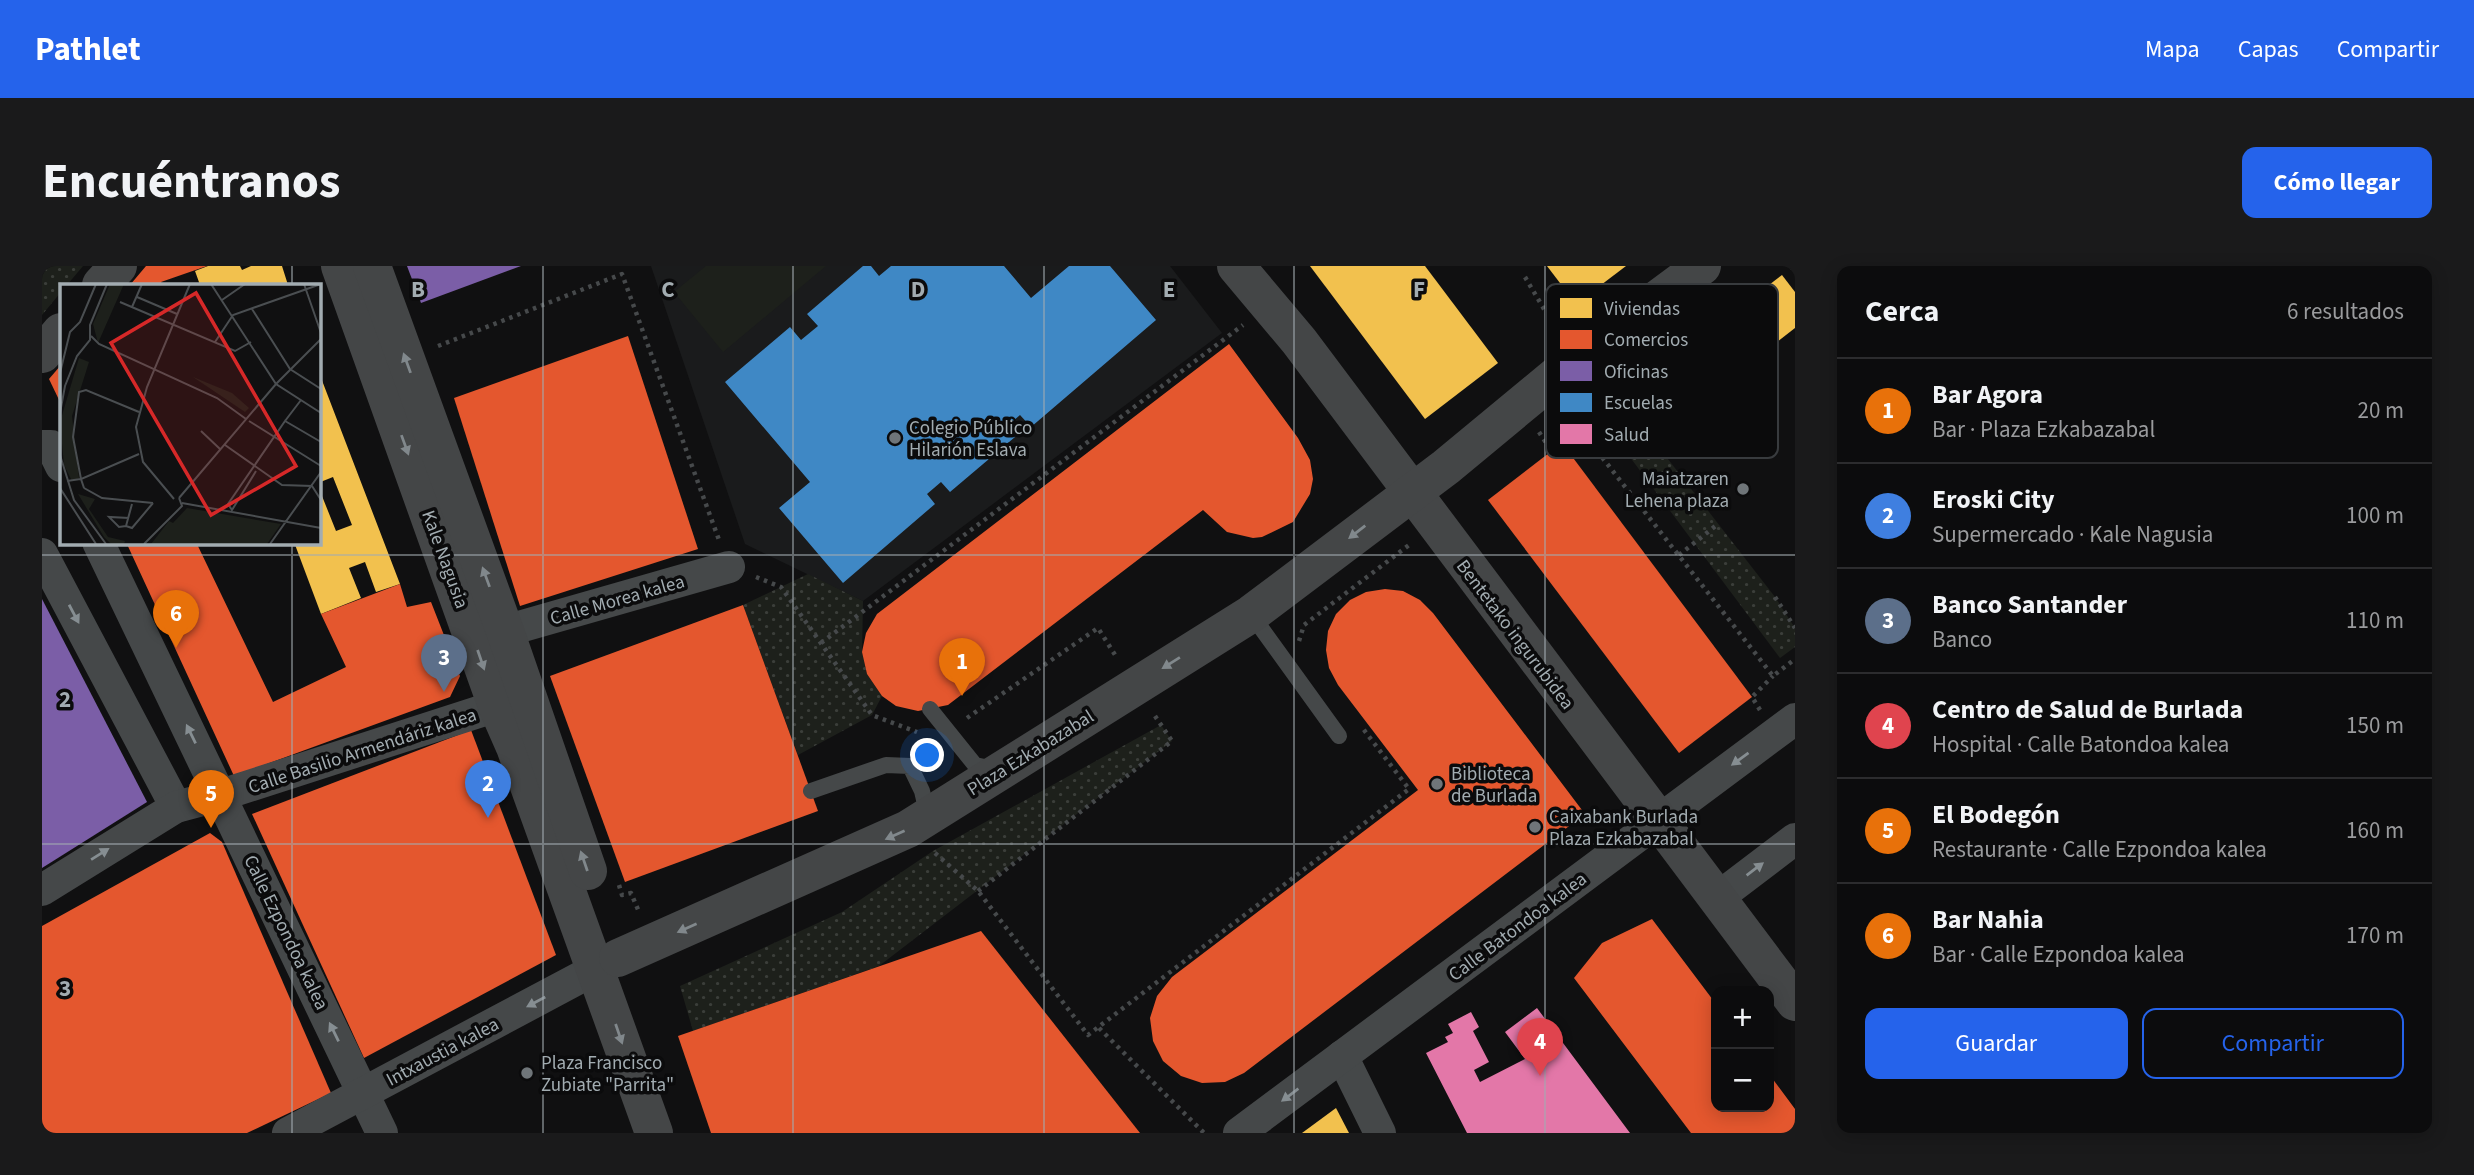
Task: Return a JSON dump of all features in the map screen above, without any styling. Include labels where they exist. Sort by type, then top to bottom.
[{"type":"main road","points":[[103,284],[118,266]]},
{"type":"main road","name":"Kale Nagusia","points":[[340,266],[497,706],[681,1133]]},
{"type":"main road","name":"Kale Nagusia","points":[[372,266],[519,670],[607,964],[654,1133]]},
{"type":"main road","name":"Bentetako ingurubidea","points":[[1236,266],[1299,341],[1435,526],[1795,1002]]},
{"type":"main road","name":"Plaza Ezkabazabal","points":[[1678,284],[1702,266]]},
{"type":"main road","points":[[42,354],[60,333]]},
{"type":"main road","name":"Plaza Ezkabazabal","points":[[607,964],[918,823],[1251,614],[1412,492],[1546,384]]},
{"type":"street","points":[[42,446],[51,446],[60,464]]},
{"type":"street","name":"Calle Ezpondoa kalea","points":[[99,544],[382,1133]]},
{"type":"street","points":[[42,554],[176,807]]},
{"type":"street","name":"Calle Morea kalea","points":[[505,631],[729,567]]},
{"type":"street","points":[[497,706],[512,698],[519,670]]},
{"type":"street","name":"Calle Basilio Armendáriz kalea","points":[[42,890],[176,807],[497,706]]},
{"type":"street","name":"Calle Batondoa kalea","points":[[1239,1133],[1795,719]]},
{"type":"street","points":[[1716,899],[1795,839]]},
{"type":"street","name":"Intxaustia kalea","points":[[288,1133],[607,964]]},
{"type":"street","points":[[1342,1056],[1380,1133]]},
{"type":"lane","points":[[1251,614],[1339,736]]},
{"type":"lane","points":[[930,709],[975,765],[1000,771]]},
{"type":"lane","points":[[811,791],[887,765],[910,766],[922,790],[918,823]]},
{"type":"path","points":[[620,266],[729,567],[781,587],[872,715],[936,739],[1098,628],[1172,741],[978,891]]},
{"type":"path","points":[[1791,266],[1795,272]]},
{"type":"path","points":[[405,359],[622,274]]},
{"type":"path","points":[[1525,277],[1546,313]]},
{"type":"path","points":[[821,643],[1268,305]]},
{"type":"path","points":[[1521,405],[1546,443]]},
{"type":"path","points":[[1603,458],[1773,676],[1795,659]]},
{"type":"path","points":[[1679,555],[1718,524]]},
{"type":"path","points":[[1298,644],[1304,625],[1435,526]]},
{"type":"path","points":[[1774,597],[1795,628]]},
{"type":"path","points":[[918,823],[978,891],[1088,1035],[1409,789],[1354,717]]},
{"type":"path","points":[[1099,1028],[1204,1133]]},
{"type":"shaded area","points":[[42,266],[83,266],[68,284],[60,284],[60,293],[42,315]]},
{"type":"shaded area","name":"Colegio Público Hilarión Eslava","points":[[651,266],[1170,266],[1222,333],[863,601],[745,544]]},
{"type":"shaded area","points":[[706,266],[826,266],[723,352],[674,292]]},
{"type":"shaded area","points":[[1631,458],[1667,458],[1775,597],[1795,628],[1795,647],[1780,658]]},
{"type":"shaded area","points":[[808,574],[863,601],[862,652],[867,674],[882,696],[872,715],[798,755],[743,605]]},
{"type":"shaded area","points":[[1161,725],[1172,741],[879,966],[693,1031],[680,986],[842,912],[933,851]]},
{"type":"building: Viviendas","points":[[208,266],[240,266],[242,270],[251,266],[282,266],[288,284],[200,284],[195,271]]},
{"type":"building: Viviendas","points":[[1310,266],[1425,266],[1498,363],[1425,419]]},
{"type":"building: Viviendas","points":[[1547,266],[1626,266],[1602,284],[1561,284]]},
{"type":"building: Viviendas","points":[[1782,275],[1795,292],[1795,328],[1778,341],[1778,284],[1770,284]]},
{"type":"building: Viviendas","points":[[320,375],[400,584],[376,592],[365,562],[349,568],[361,598],[321,614],[295,544],[320,544],[320,491],[336,531],[352,525],[333,477],[320,482]]},
{"type":"building: Viviendas","points":[[1336,1108],[1349,1133],[1302,1133]]},
{"type":"building: Comercios","points":[[146,266],[207,266],[161,282],[162,284],[131,284]]},
{"type":"building: Comercios","points":[[628,336],[698,549],[520,606],[454,398]]},
{"type":"building: Comercios","points":[[1229,344],[1298,438],[1310,460],[1313,479],[1310,494],[1293,522],[1262,537],[1253,538],[1227,532],[1203,510],[948,705],[918,711],[896,706],[882,696],[867,674],[862,652],[866,633],[877,614]]},
{"type":"building: Comercios","points":[[60,366],[60,402],[49,379]]},
{"type":"building: Comercios","points":[[1546,455],[1546,458],[1573,458],[1752,697],[1679,753],[1488,500]]},
{"type":"building: Comercios","points":[[127,544],[197,544],[273,702],[346,667],[321,614],[400,584],[407,607],[431,602],[460,676],[450,697],[234,776]]},
{"type":"building: Comercios","points":[[1385,589],[1403,591],[1420,600],[1433,613],[1585,814],[1244,1073],[1225,1082],[1202,1083],[1181,1076],[1163,1061],[1153,1041],[1150,1018],[1157,996],[1172,977],[1418,790],[1338,685],[1329,668],[1326,650],[1328,631],[1336,614],[1350,600],[1366,592]]},
{"type":"building: Comercios","points":[[743,605],[818,811],[625,882],[550,676]]},
{"type":"building: Comercios","points":[[471,730],[556,955],[364,1058],[252,814]]},
{"type":"building: Comercios","points":[[210,833],[222,842],[331,1093],[247,1133],[42,1133],[42,926]]},
{"type":"building: Comercios","points":[[1652,919],[1711,997],[1711,1112],[1774,1112],[1774,1081],[1795,1109],[1795,1133],[1691,1133],[1574,978],[1602,943]]},
{"type":"building: Comercios","points":[[981,931],[1140,1133],[711,1133],[678,1036]]},
{"type":"building: Oficinas","points":[[407,266],[521,266],[421,303]]},
{"type":"building: Oficinas","points":[[42,599],[147,802],[42,868]]},
{"type":"building: Escuelas","points":[[863,266],[871,266],[879,276],[891,266],[1004,266],[1031,298],[1069,266],[1110,266],[1156,320],[1031,427],[1020,415],[1006,427],[1015,437],[950,492],[941,482],[927,494],[935,504],[843,583],[779,508],[810,482],[725,382],[790,327],[801,340],[818,326],[807,314]]},
{"type":"building: Salud","points":[[1537,1008],[1630,1133],[1467,1133],[1426,1053],[1448,1042],[1445,1037],[1453,1033],[1448,1024],[1471,1012],[1479,1027],[1473,1031],[1489,1062],[1474,1070],[1480,1082],[1525,1059],[1505,1032]]},
{"type":"place","name":"Colegio Público Hilarión Eslava","points":[[895,438]]},
{"type":"place","name":"Maiatzaren Lehena plaza","points":[[1743,489]]},
{"type":"place","name":"Bar Nahia","points":[[176,648]]},
{"type":"place","name":"Banco Santander","points":[[444,692]]},
{"type":"place","name":"Bar Agora","points":[[962,696]]},
{"type":"place","name":"Biblioteca de Burlada","points":[[1437,784]]},
{"type":"place","name":"Eroski City","points":[[488,818]]},
{"type":"place","name":"Caixabank Burlada Plaza Ezkabazabal","points":[[1535,827]]},
{"type":"place","name":"El Bodegón","points":[[211,828]]},
{"type":"place","name":"Plaza Francisco Zubiate \"Parrita\"","points":[[527,1073]]},
{"type":"place","name":"Centro de Salud de Burlada","points":[[1540,1076]]}]
